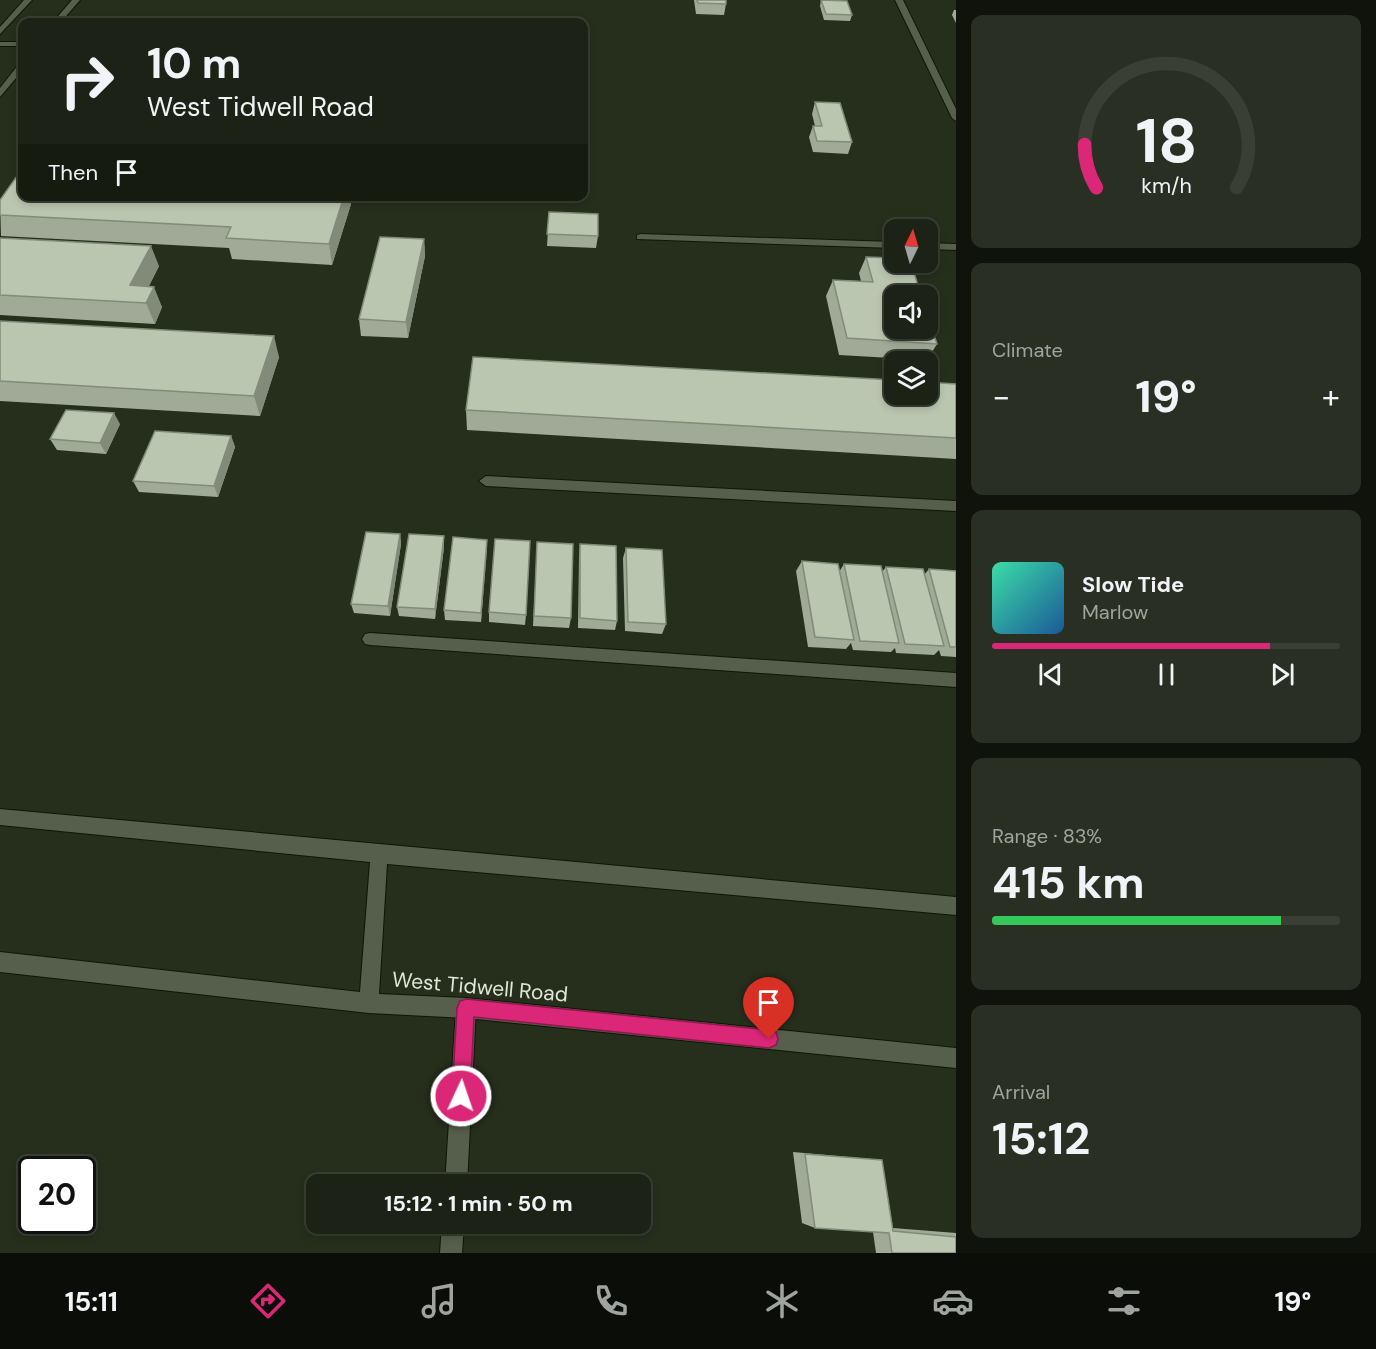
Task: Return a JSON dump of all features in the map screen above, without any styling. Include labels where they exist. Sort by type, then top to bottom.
[{"type":"main road","points":[[0,32],[28,0]]},
{"type":"main road","points":[[60,18],[75,0]]},
{"type":"main road","points":[[899,0],[956,118]]},
{"type":"main road","points":[[0,44],[18,44]]},
{"type":"main road","points":[[0,94],[18,71]]},
{"type":"main road","points":[[641,237],[884,245]]},
{"type":"main road","points":[[938,246],[956,247]]},
{"type":"main road","points":[[486,481],[956,506]]},
{"type":"main road","points":[[370,639],[956,680]]},
{"type":"main road","points":[[0,817],[956,906]]},
{"type":"main road","points":[[369,1003],[379,854]]},
{"type":"main road","name":"West Tidwell Road","points":[[0,962],[369,1003],[466,1008],[956,1058]]},
{"type":"main road","points":[[457,1174],[466,1008]]},
{"type":"main road","points":[[451,1253],[452,1234]]},
{"type":"building","points":[[697,0],[726,0],[726,4],[698,3]]},
{"type":"building","points":[[821,0],[847,1],[852,15],[826,14]]},
{"type":"building","points":[[815,102],[840,103],[852,142],[817,141],[813,126],[822,126]]},
{"type":"building","points":[[18,175],[18,201],[342,201],[329,244],[226,238],[231,227],[0,215],[0,200]]},
{"type":"building","points":[[549,212],[598,214],[598,236],[547,234]]},
{"type":"building","points":[[380,237],[424,239],[406,322],[359,319]]},
{"type":"building","points":[[0,238],[151,246],[130,285],[154,287],[146,303],[0,295]]},
{"type":"building","points":[[866,257],[884,258],[884,273],[914,273],[918,285],[884,285],[884,339],[935,339],[937,344],[847,338],[833,280],[873,282]]},
{"type":"building","points":[[0,321],[274,336],[254,396],[0,381]]},
{"type":"building","points":[[473,357],[884,379],[884,405],[938,405],[938,383],[956,384],[956,438],[466,410]]},
{"type":"building","points":[[66,410],[114,413],[100,443],[50,439]]},
{"type":"building","points":[[155,431],[231,436],[214,486],[133,481]]},
{"type":"building","points":[[366,532],[400,534],[388,606],[351,604]]},
{"type":"building","points":[[409,534],[444,536],[435,609],[397,607]]},
{"type":"building","points":[[453,537],[487,540],[481,613],[444,610]]},
{"type":"building","points":[[495,539],[530,541],[526,615],[489,612]]},
{"type":"building","points":[[537,542],[573,544],[571,618],[534,616]]},
{"type":"building","points":[[580,544],[616,546],[617,621],[580,618]]},
{"type":"building","points":[[626,548],[662,550],[666,624],[628,622]]},
{"type":"building","points":[[802,561],[838,564],[854,640],[815,637]]},
{"type":"building","points":[[844,564],[881,566],[899,643],[860,641]]},
{"type":"building","points":[[886,567],[923,569],[944,646],[905,644]]},
{"type":"building","points":[[929,569],[956,571],[956,647],[950,647]]},
{"type":"building","points":[[805,1154],[882,1160],[893,1231],[956,1237],[956,1253],[892,1253],[889,1233],[815,1228]]},
{"type":"route","points":[[461,1096],[466,1008],[769,1039]]}]
